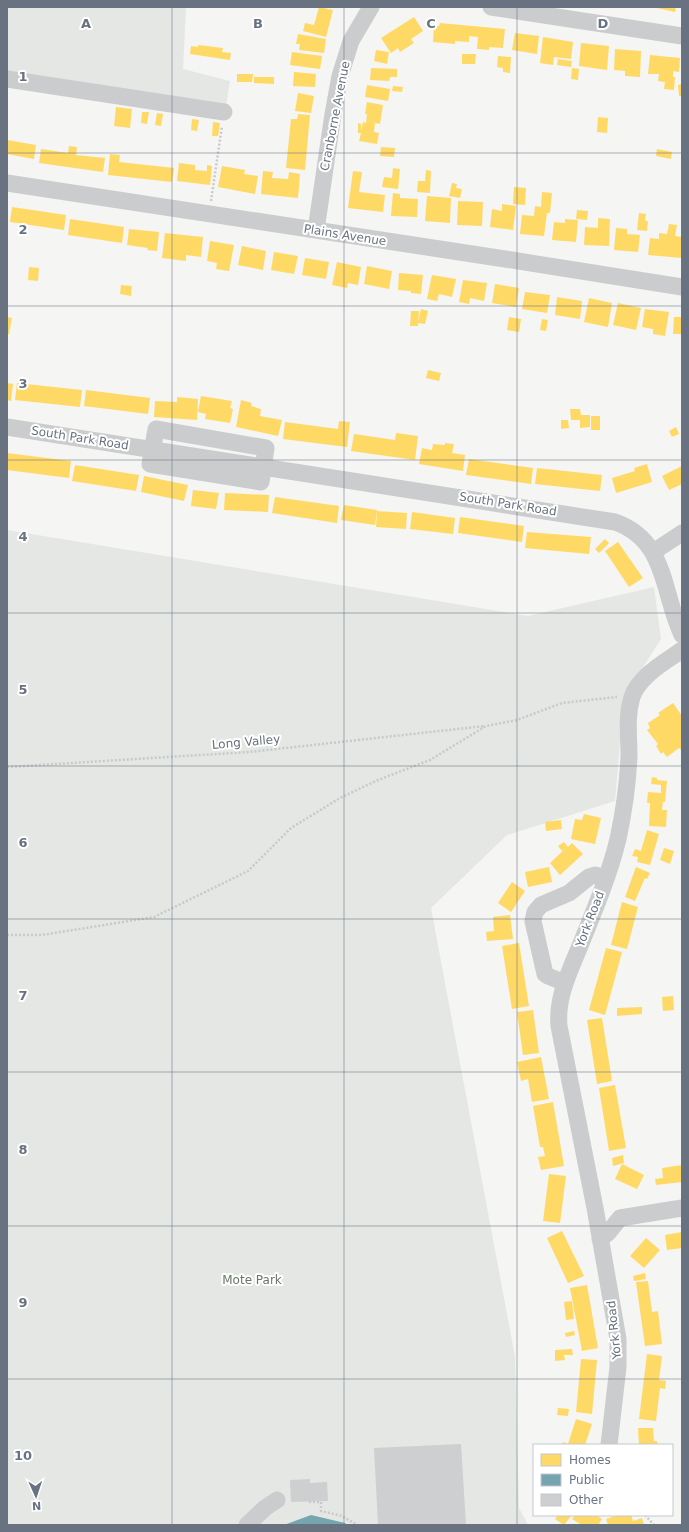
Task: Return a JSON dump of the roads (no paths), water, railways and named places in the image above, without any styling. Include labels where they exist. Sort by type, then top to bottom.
[{"type":"street","name":"Cranborne Avenue","points":[[316,230],[340,76],[351,41],[371,7]]},
{"type":"street","points":[[491,7],[682,36]]},
{"type":"street","points":[[7,79],[224,112]]},
{"type":"street","name":"Plains Avenue","points":[[7,183],[682,288]]},
{"type":"street","name":"South Park Road","points":[[7,426],[615,522],[626,525],[635,531],[653,552],[661,570],[682,635]]},
{"type":"street","points":[[653,552],[682,533]]},
{"type":"street","name":"York Road","points":[[609,1444],[618,1367],[618,1339],[595,1208],[559,1026],[559,1006],[565,983],[606,878],[618,839],[624,809],[629,755],[628,726],[632,698],[639,685],[650,673],[682,650]]},
{"type":"street","points":[[565,983],[545,974],[533,921],[535,912],[541,905],[569,893],[589,877],[595,875],[606,878]]},
{"type":"street","points":[[595,1208],[604,1209],[620,1218],[682,1208]]},
{"type":"street","points":[[600,1239],[608,1233],[620,1218]]},
{"type":"street","points":[[247,1525],[276,1500]]},
{"type":"park label","name":"Mote Park","points":[[252,1280]]}]
